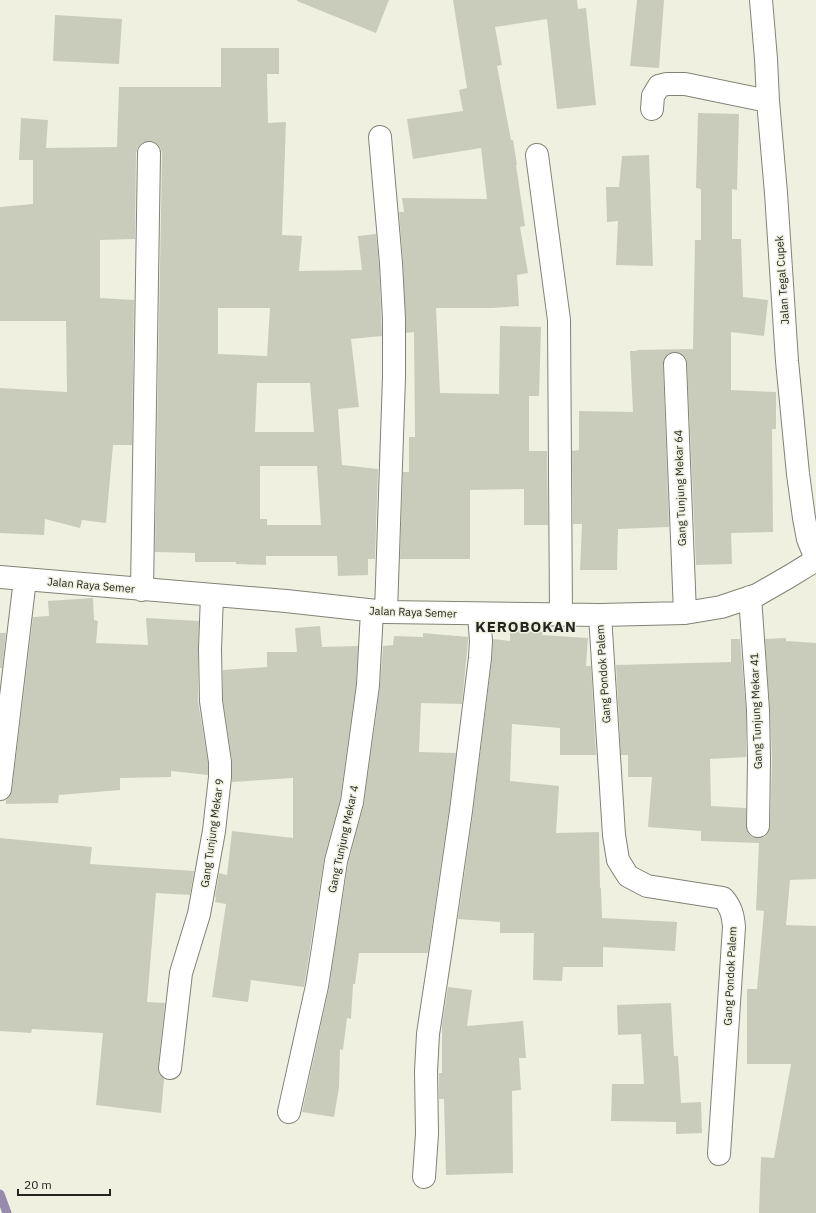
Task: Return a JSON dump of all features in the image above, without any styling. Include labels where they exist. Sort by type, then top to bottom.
[{"type":"street","name":"Jalan Tegal Cupek","points":[[761,0],[787,361],[797,467],[808,539],[816,559]]},
{"type":"street","points":[[652,109],[653,96],[658,86],[667,84],[685,84],[768,101]]},
{"type":"street","name":"Gang Tunjung Mekar 4","points":[[289,1112],[317,986],[336,862],[352,802],[379,612],[394,377],[391,263],[380,137]]},
{"type":"street","points":[[142,590],[149,153]]},
{"type":"street","points":[[537,155],[559,320],[562,615]]},
{"type":"street","name":"Gang Tunjung Mekar 64","points":[[675,364],[685,613]]},
{"type":"street","name":"Jalan Raya Semer","points":[[0,577],[286,601],[379,612],[600,615],[685,613],[721,607],[757,595],[816,559]]},
{"type":"street","points":[[0,789],[25,579]]},
{"type":"street","name":"Gang Tunjung Mekar 9","points":[[170,1068],[182,973],[199,914],[214,832],[220,777],[220,762],[211,701],[210,649],[212,595]]},
{"type":"street","name":"Gang Tunjung Mekar 41","points":[[750,597],[758,710],[758,826]]},
{"type":"street","points":[[424,1177],[427,1134],[426,1071],[428,1034],[461,811],[480,658],[481,641],[479,614]]},
{"type":"street","name":"Gang Pondok Palem","points":[[600,615],[614,835],[618,860],[628,876],[647,886],[723,898],[729,905],[733,915],[734,927],[719,1154]]},
{"type":"building","points":[[297,0],[389,0],[376,33]]},
{"type":"building","points":[[453,0],[577,0],[578,9],[586,8],[596,105],[557,109],[547,19],[495,27],[502,65],[497,66],[517,165],[525,226],[520,227],[528,273],[517,275],[519,306],[492,308],[436,308],[440,393],[499,394],[500,326],[541,327],[539,396],[529,396],[529,451],[547,451],[548,525],[524,525],[524,489],[470,490],[470,559],[400,559],[403,472],[409,472],[409,437],[415,437],[414,332],[406,333],[399,212],[404,212],[402,198],[487,199],[481,148],[413,159],[407,119],[463,111],[459,90],[467,88]]},
{"type":"building","points":[[637,0],[664,0],[659,68],[630,66]]},
{"type":"building","points":[[55,15],[122,19],[119,64],[53,61]]},
{"type":"building","points":[[221,48],[279,48],[279,74],[267,74],[268,123],[286,122],[282,235],[302,236],[299,271],[362,270],[358,236],[376,234],[379,264],[382,336],[351,339],[359,407],[338,409],[342,465],[378,469],[375,559],[368,559],[368,575],[338,576],[337,556],[266,556],[266,565],[236,564],[236,562],[195,562],[195,553],[155,552],[162,153],[160,147],[156,143],[150,141],[143,142],[138,147],[136,153],[135,239],[100,240],[100,298],[134,300],[132,445],[113,445],[106,523],[82,520],[80,528],[45,519],[44,535],[0,533],[0,388],[67,392],[66,321],[0,321],[0,207],[33,204],[33,160],[19,160],[21,118],[48,120],[46,148],[117,147],[119,87],[221,87]],"holes":[[[218,308],[270,308],[267,356],[218,354]],[[257,383],[310,383],[314,432],[255,432]],[[260,466],[317,466],[321,525],[267,525],[267,519],[260,519]]]},
{"type":"building","points":[[698,113],[739,114],[737,190],[732,189],[732,239],[741,239],[743,297],[768,300],[764,336],[731,332],[731,390],[776,392],[776,429],[772,429],[773,532],[731,533],[732,564],[696,565],[687,364],[686,358],[681,353],[674,352],[668,354],[664,358],[663,364],[669,527],[618,529],[617,570],[580,570],[582,524],[573,524],[572,451],[579,450],[579,411],[633,412],[630,351],[693,349],[695,240],[701,240],[701,189],[696,188]]},
{"type":"building","points":[[649,155],[653,266],[616,265],[618,221],[607,222],[606,187],[619,187],[622,156]]},
{"type":"building","points":[[93,598],[94,620],[98,621],[96,643],[148,645],[146,618],[199,621],[198,701],[208,763],[208,775],[171,771],[171,777],[120,778],[120,790],[59,795],[58,803],[6,804],[6,800],[10,796],[12,790],[33,617],[49,616],[48,601]]},
{"type":"building","points":[[320,626],[322,647],[358,646],[356,684],[340,800],[324,859],[304,987],[251,980],[248,1002],[212,997],[226,904],[215,902],[215,897],[219,873],[227,875],[232,831],[293,838],[293,778],[232,782],[232,760],[223,700],[223,670],[267,667],[267,652],[297,652],[295,628]]},
{"type":"building","points":[[510,631],[543,632],[542,635],[588,638],[586,666],[591,666],[596,755],[560,755],[560,728],[512,724],[510,781],[559,786],[556,833],[599,832],[602,918],[677,922],[675,951],[603,947],[603,967],[563,967],[562,981],[533,980],[534,933],[500,933],[500,922],[458,919],[473,813],[492,659],[493,639],[510,641]]},
{"type":"building","points":[[0,633],[6,633],[2,668],[0,668]]},
{"type":"building","points":[[423,633],[468,637],[462,704],[421,703],[419,752],[456,753],[428,953],[359,953],[355,984],[353,984],[351,1019],[347,1018],[343,1050],[340,1049],[339,1087],[334,1117],[302,1112],[329,988],[348,864],[364,804],[380,687],[383,646],[393,645],[394,636],[423,637]]},
{"type":"building","points":[[786,638],[786,641],[816,643],[816,879],[790,880],[786,925],[816,926],[816,1213],[759,1213],[761,1157],[774,1158],[791,1064],[747,1064],[747,989],[757,989],[764,911],[756,910],[759,843],[701,841],[701,831],[648,827],[652,777],[628,777],[628,755],[621,755],[616,665],[731,662],[731,639],[740,639],[746,711],[746,757],[710,759],[711,806],[746,808],[747,832],[751,836],[758,838],[764,837],[768,833],[770,826],[772,760],[765,639]]},
{"type":"building","points":[[0,838],[92,847],[90,864],[194,871],[190,895],[156,893],[147,1002],[165,1003],[158,1067],[159,1073],[164,1079],[161,1113],[96,1105],[103,1033],[32,1029],[31,1033],[0,1031]]},
{"type":"building","points":[[448,987],[472,990],[467,1026],[523,1021],[526,1058],[519,1058],[521,1090],[512,1091],[513,1173],[446,1175],[444,1099],[439,1099],[439,1073],[442,1073],[442,1025]]},
{"type":"building","points":[[671,1003],[674,1056],[678,1056],[681,1103],[701,1102],[702,1133],[676,1134],[676,1122],[611,1121],[612,1084],[644,1084],[641,1034],[618,1035],[617,1005]]},
{"type":"waterway","points":[[0,1194],[7,1213]]},
{"type":"district","name":"KEROBOKAN","points":[[526,626]]}]
